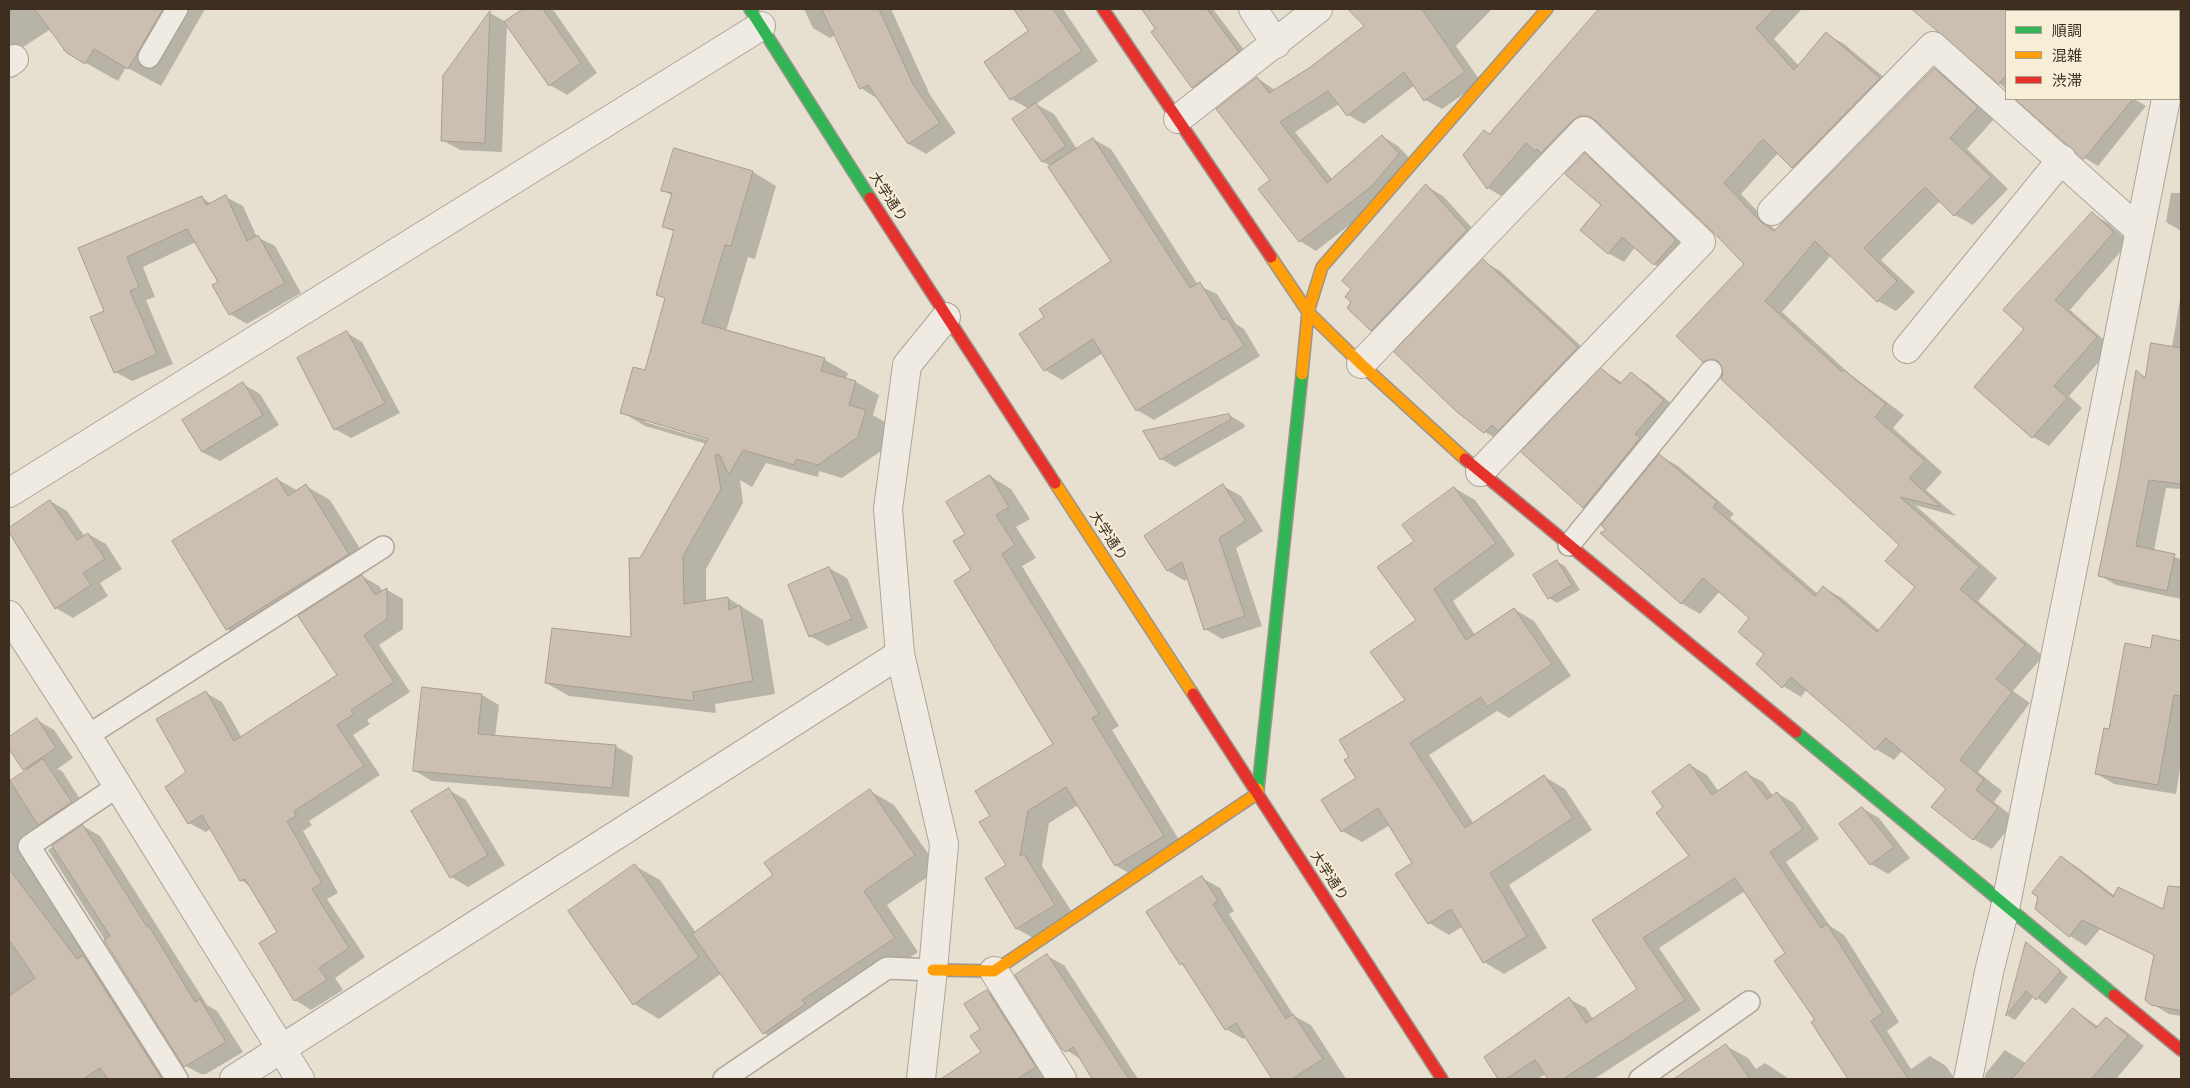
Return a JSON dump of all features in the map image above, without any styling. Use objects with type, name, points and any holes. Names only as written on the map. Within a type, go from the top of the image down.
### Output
[{"type":"street","points":[[1103,9],[1308,312],[1361,364],[1480,472],[2181,1050]]},
{"type":"street","points":[[1253,9],[1276,44]]},
{"type":"street","points":[[1178,119],[1276,44],[1318,9]]},
{"type":"street","points":[[934,970],[994,970],[1258,793],[1308,312],[1322,267],[1547,9]]},
{"type":"street","points":[[9,494],[756,18]]},
{"type":"street","name":"大学通り","points":[[756,18],[946,317],[1258,793],[1442,1079]]},
{"type":"street","points":[[1772,211],[1933,46],[2062,159],[2140,231]]},
{"type":"street","points":[[1968,1079],[1989,972],[2006,904],[2166,100]]},
{"type":"street","points":[[1361,364],[1584,131],[1701,242],[1480,472]]},
{"type":"street","points":[[1907,349],[2062,159]]},
{"type":"street","points":[[921,1079],[934,970],[944,844],[900,654],[888,508],[907,365],[946,317]]},
{"type":"street","points":[[9,615],[87,736],[300,1079]]},
{"type":"street","points":[[234,1079],[900,654]]},
{"type":"street","points":[[994,970],[1062,1079]]},
{"type":"lane","points":[[150,57],[177,9]]},
{"type":"lane","points":[[1569,545],[1711,372]]},
{"type":"lane","points":[[87,736],[383,546]]},
{"type":"lane","points":[[118,786],[29,846],[177,1079]]},
{"type":"lane","points":[[724,1079],[887,968],[934,970]]},
{"type":"lane","points":[[1640,1079],[1749,1002]]},
{"type":"building","points":[[35,9],[163,9],[128,69],[94,49],[85,64],[67,53]]},
{"type":"building","points":[[523,9],[543,9],[581,63],[549,86],[504,22]]},
{"type":"building","points":[[822,9],[879,9],[913,84],[940,123],[908,144],[868,85],[860,89]]},
{"type":"building","points":[[1014,9],[1053,9],[1082,51],[1010,100],[984,62],[1028,31]]},
{"type":"building","points":[[1142,9],[1207,9],[1239,52],[1192,88],[1151,32],[1155,29]]},
{"type":"building","points":[[1348,9],[1422,9],[1465,72],[1424,101],[1404,72],[1347,116],[1328,91],[1280,122],[1327,183],[1382,135],[1399,154],[1372,186],[1299,242],[1258,189],[1270,180],[1216,109],[1257,77],[1269,93],[1309,68],[1364,26]]},
{"type":"building","points":[[1599,9],[1774,9],[1756,28],[1794,70],[1826,32],[1880,78],[1792,168],[1763,139],[1724,183],[1761,222],[1774,231],[1934,68],[1978,107],[1950,138],[1991,177],[1954,216],[1925,187],[1864,248],[1897,281],[1877,302],[1815,241],[1765,301],[1842,372],[1844,370],[1886,404],[1875,417],[1925,461],[1909,478],[1941,507],[1900,497],[1979,567],[1960,589],[2025,645],[1996,679],[2012,692],[1960,760],[1984,779],[1976,790],[1998,808],[1973,840],[1931,807],[1946,789],[1886,738],[1875,750],[1791,677],[1782,688],[1756,664],[1764,654],[1738,632],[1749,618],[1703,578],[1681,604],[1600,533],[1606,530],[1601,525],[1659,454],[1717,502],[1713,507],[1815,596],[1823,586],[1877,632],[1915,587],[1885,561],[1899,545],[1721,379],[1723,373],[1719,362],[1713,359],[1703,362],[1676,336],[1744,264],[1712,231],[1595,120],[1588,116],[1580,116],[1573,120],[1541,153],[1537,149],[1535,151],[1526,143],[1487,189],[1463,155],[1484,130],[1489,134]]},
{"type":"building","points":[[1912,9],[2006,9],[2005,76],[1999,84]]},
{"type":"building","points":[[490,11],[485,143],[441,141],[443,76]]},
{"type":"building","points":[[2016,100],[2132,100],[2084,159]]},
{"type":"building","points":[[1036,103],[1066,146],[1042,162],[1012,119]]},
{"type":"building","points":[[1093,138],[1190,288],[1200,282],[1223,320],[1227,318],[1244,346],[1136,411],[1093,339],[1044,371],[1019,334],[1044,317],[1039,309],[1111,261],[1048,167]]},
{"type":"building","points":[[674,148],[753,171],[731,246],[725,245],[702,323],[825,358],[821,371],[856,381],[849,405],[866,410],[858,437],[818,465],[796,459],[794,465],[743,450],[729,475],[719,454],[715,455],[721,489],[683,556],[684,604],[728,597],[729,610],[740,605],[753,681],[693,692],[694,701],[545,683],[552,628],[631,637],[629,558],[640,558],[708,439],[620,413],[633,367],[645,370],[665,298],[656,295],[674,230],[662,227],[672,193],[661,191]]},
{"type":"building","points":[[1585,153],[1676,240],[1654,265],[1622,237],[1608,254],[1580,230],[1601,205],[1565,174]]},
{"type":"building","points":[[1426,184],[1467,230],[1371,331],[1347,308],[1351,302],[1345,297],[1351,289],[1342,281]]},
{"type":"building","points":[[226,195],[247,241],[258,235],[285,283],[229,315],[212,285],[218,282],[187,229],[127,257],[139,287],[130,291],[157,354],[114,373],[90,317],[104,311],[78,248],[202,196],[206,205]]},
{"type":"building","points":[[2092,212],[2114,232],[2055,300],[2097,337],[2054,386],[2067,398],[2032,438],[1974,387],[2024,329],[2003,310]]},
{"type":"building","points":[[1483,259],[1578,347],[1498,431],[1492,425],[1484,433],[1457,412],[1394,352]]},
{"type":"building","points":[[347,331],[385,403],[334,430],[297,358]]},
{"type":"building","points":[[2151,343],[2181,348],[2181,484],[2149,480],[2136,546],[2175,554],[2167,591],[2098,576],[2119,474],[2136,370],[2145,378]]},
{"type":"building","points":[[1601,368],[1620,384],[1631,372],[1664,400],[1635,434],[1640,438],[1583,508],[1521,452]]},
{"type":"building","points":[[243,382],[263,415],[202,452],[182,420]]},
{"type":"building","points":[[1229,414],[1231,419],[1160,460],[1143,431]]},
{"type":"building","points":[[990,475],[1009,507],[996,515],[1015,545],[1002,554],[1099,714],[1092,718],[1164,836],[1115,866],[1066,787],[1028,811],[1020,856],[1024,854],[1055,905],[1016,929],[985,878],[1006,865],[979,822],[990,816],[975,791],[1053,744],[954,581],[971,570],[953,541],[965,534],[946,502]]},
{"type":"building","points":[[277,478],[288,496],[306,484],[349,554],[226,630],[172,541]]},
{"type":"building","points":[[1223,484],[1246,521],[1219,538],[1245,616],[1204,630],[1182,562],[1167,571],[1144,536]]},
{"type":"building","points":[[1454,487],[1496,543],[1434,589],[1466,640],[1514,608],[1552,664],[1487,707],[1481,697],[1410,743],[1465,828],[1544,775],[1573,818],[1490,873],[1527,936],[1483,963],[1451,909],[1428,924],[1395,874],[1412,863],[1378,808],[1341,832],[1321,800],[1356,778],[1344,760],[1349,757],[1339,740],[1405,700],[1370,652],[1416,620],[1377,567],[1414,541],[1402,525]]},
{"type":"building","points":[[50,500],[77,540],[88,533],[105,559],[83,573],[91,585],[55,609],[9,532],[9,528]]},
{"type":"building","points":[[1557,560],[1572,585],[1548,599],[1533,575]]},
{"type":"building","points":[[829,567],[852,619],[809,637],[788,585]]},
{"type":"building","points":[[362,575],[375,595],[387,588],[387,619],[364,635],[394,682],[351,710],[354,714],[337,725],[364,766],[294,811],[296,816],[287,821],[322,883],[312,889],[349,948],[319,968],[327,980],[294,1001],[259,943],[277,932],[245,879],[240,881],[202,815],[188,824],[165,787],[186,772],[156,719],[206,691],[234,741],[337,675],[298,616]]},
{"type":"building","points":[[2153,635],[2181,641],[2181,696],[2174,695],[2158,785],[2095,774],[2104,728],[2109,729],[2125,643],[2150,648]]},
{"type":"building","points":[[422,687],[482,694],[478,734],[616,745],[612,788],[413,771]]},
{"type":"building","points":[[37,718],[56,748],[23,770],[9,749],[9,737]]},
{"type":"building","points":[[43,759],[72,802],[38,825],[10,781]]},
{"type":"building","points":[[1690,764],[1712,795],[1746,771],[1767,799],[1777,792],[1803,829],[1770,852],[1821,928],[1827,924],[1883,1013],[1871,1021],[1908,1079],[1848,1079],[1811,1022],[1815,1020],[1774,961],[1785,953],[1735,878],[1643,938],[1685,1000],[1563,1079],[1548,1079],[1535,1060],[1506,1079],[1498,1079],[1484,1057],[1569,997],[1586,1023],[1637,989],[1592,920],[1689,856],[1656,813],[1663,807],[1652,792]]},
{"type":"building","points":[[449,788],[488,855],[450,878],[411,811]]},
{"type":"building","points":[[870,789],[915,855],[864,891],[895,938],[802,1000],[805,1004],[763,1034],[692,934],[773,875],[764,863]]},
{"type":"building","points":[[1862,807],[1894,847],[1870,865],[1839,824]]},
{"type":"building","points":[[83,825],[147,927],[149,926],[195,1002],[200,999],[226,1042],[184,1067],[104,940],[110,936],[52,846]]},
{"type":"building","points":[[2061,856],[2113,897],[2118,887],[2163,909],[2168,886],[2181,887],[2181,1011],[2151,1005],[2145,1000],[2154,955],[2082,920],[2069,937],[2035,909],[2038,897],[2032,893]]},
{"type":"building","points":[[635,864],[699,957],[633,1005],[568,911]]},
{"type":"building","points":[[9,869],[77,959],[83,955],[162,1079],[108,1079],[100,1068],[83,1079],[9,1079],[9,996],[35,978],[9,940]]},
{"type":"building","points":[[1202,876],[1218,901],[1213,904],[1286,1019],[1293,1014],[1323,1059],[1292,1079],[1272,1079],[1236,1023],[1225,1030],[1182,963],[1180,965],[1146,912]]},
{"type":"building","points":[[2026,942],[2061,971],[2036,1000],[2026,991],[2006,1016]]},
{"type":"building","points":[[1047,954],[1129,1079],[1092,1079],[1073,1047],[1066,1052],[1062,1049],[1015,975]]},
{"type":"building","points":[[987,990],[1036,1067],[1017,1079],[941,1079],[981,1052],[970,1036],[980,1029],[964,1004]]},
{"type":"building","points":[[2073,1008],[2096,1028],[2106,1017],[2128,1036],[2091,1079],[2012,1079]]},
{"type":"building","points":[[1726,1044],[1750,1079],[1674,1079]]},
{"type":"traffic: fast","points":[[750,9],[870,198]]},
{"type":"traffic: fast","points":[[1258,789],[1302,374]]},
{"type":"traffic: fast","points":[[1796,732],[2114,995]]},
{"type":"traffic: slow","points":[[1302,374],[1308,312],[1322,267],[1547,9]]},
{"type":"traffic: slow","points":[[1271,257],[1308,312],[1361,364],[1465,459]]},
{"type":"traffic: slow","points":[[1055,483],[1193,694]]},
{"type":"traffic: slow","points":[[933,970],[994,971],[1258,793],[1258,789]]},
{"type":"traffic: jam","points":[[1103,9],[1271,257]]},
{"type":"traffic: jam","points":[[870,198],[1055,483]]},
{"type":"traffic: jam","points":[[1465,459],[1796,732]]},
{"type":"traffic: jam","points":[[1193,694],[1442,1079]]},
{"type":"traffic: jam","points":[[2114,995],[2181,1050]]}]
